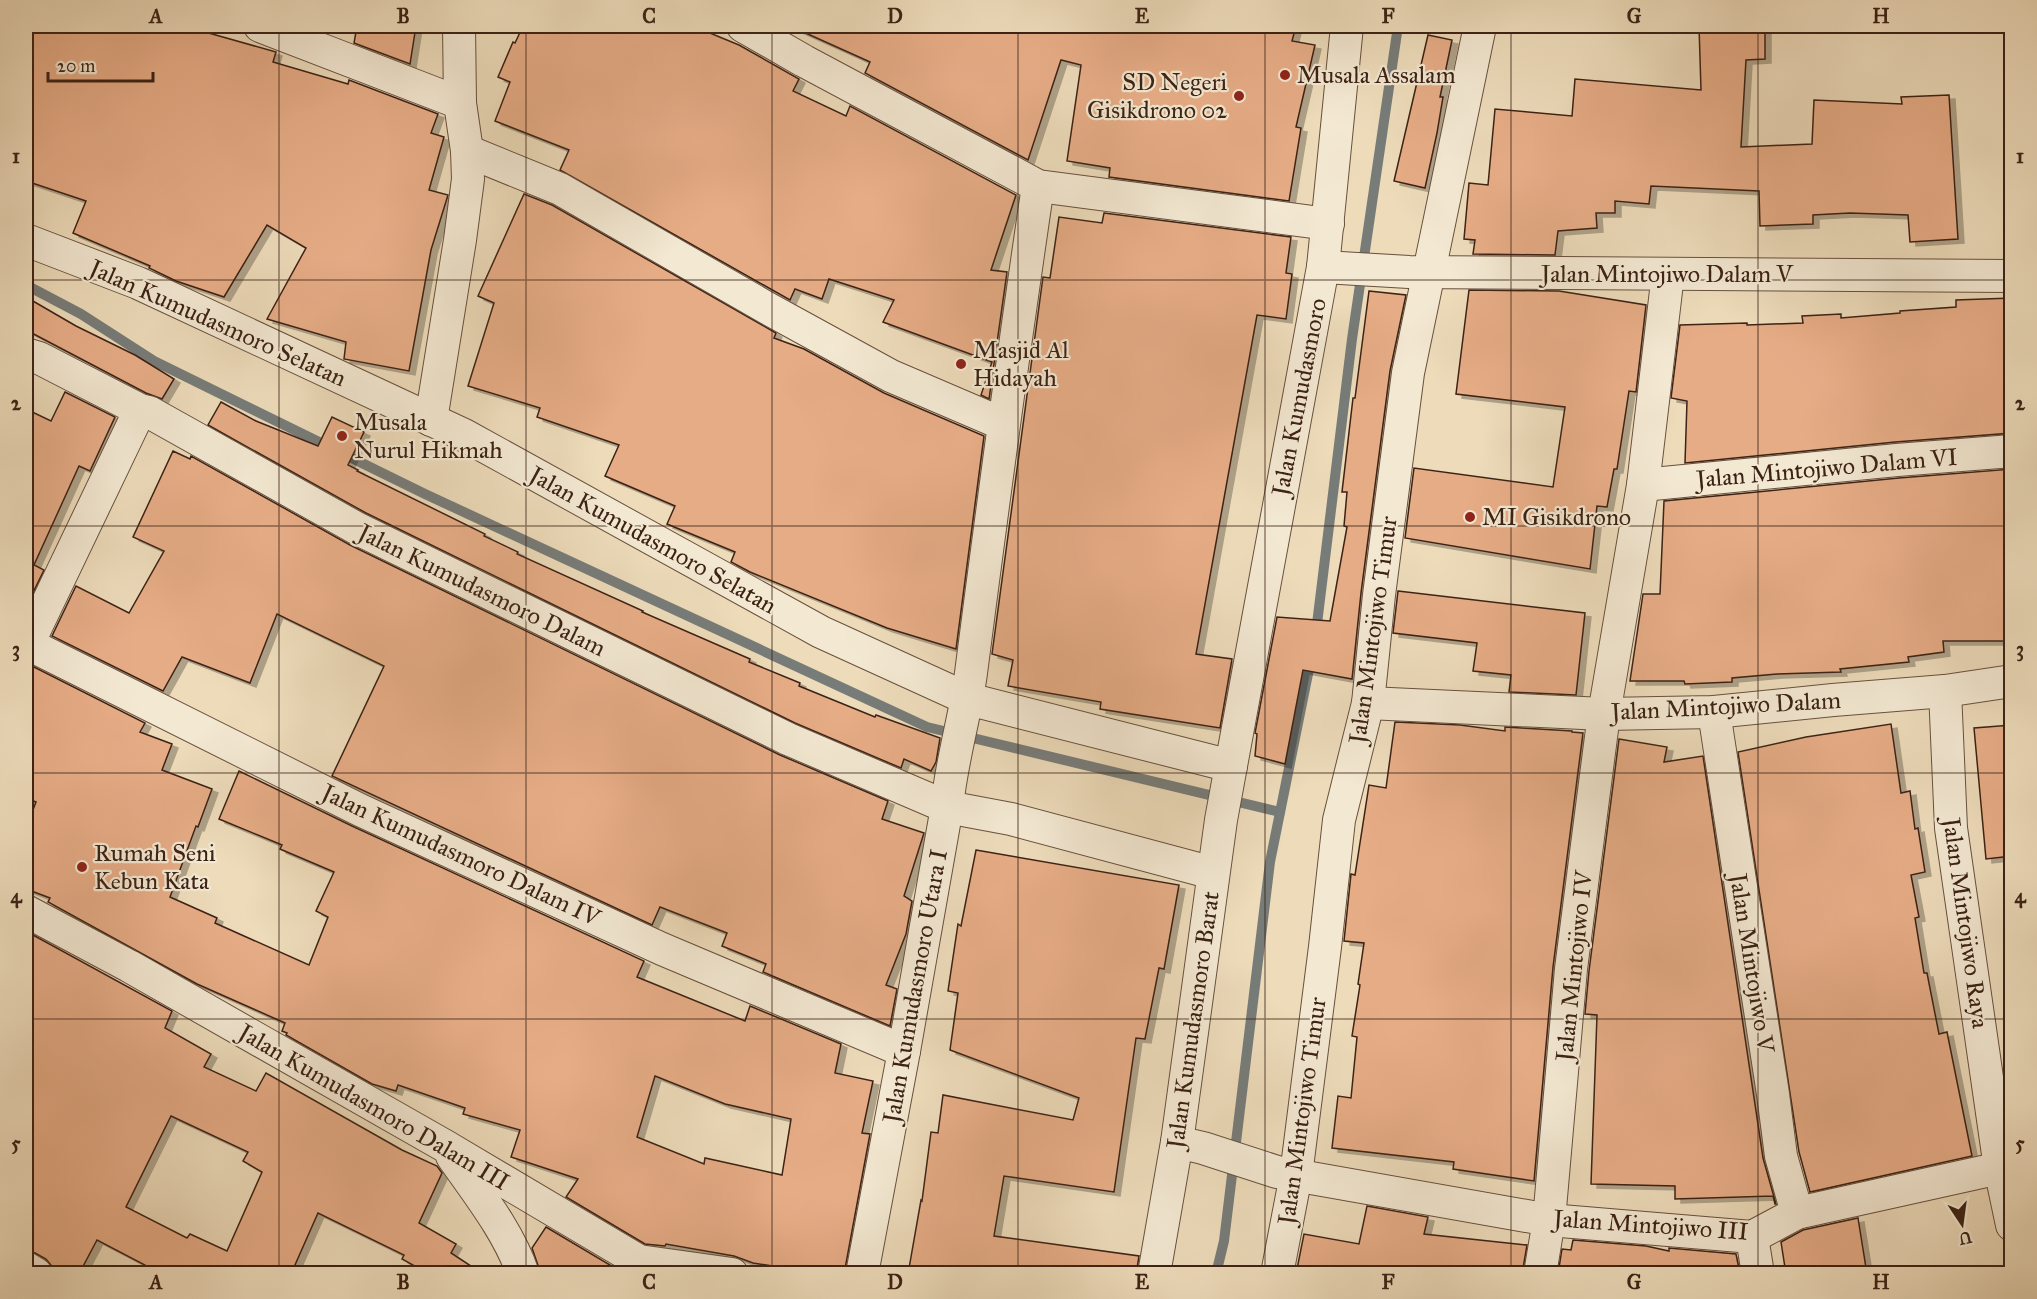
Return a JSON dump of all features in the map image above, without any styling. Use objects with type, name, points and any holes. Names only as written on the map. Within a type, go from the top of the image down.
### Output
[{"type":"street","points":[[260,26],[460,103]]},
{"type":"street","points":[[431,420],[468,179],[467,151],[460,103],[459,26]]},
{"type":"street","points":[[742,26],[1038,186],[1328,224]]},
{"type":"street","name":"Jalan Kumudasmoro","points":[[1230,772],[1337,268],[1328,224],[1347,26]]},
{"type":"street","name":"Jalan Mintojiwo Timur","points":[[1277,1274],[1287,1173],[1324,959],[1339,820],[1368,703],[1380,584],[1408,373],[1480,26]]},
{"type":"street","points":[[467,151],[560,189],[891,376],[1003,424]]},
{"type":"street","name":"Jalan Kumudasmoro Utara I","points":[[862,1274],[904,1051],[948,796],[966,709],[1003,424],[1038,186]]},
{"type":"street","name":"Jalan Kumudasmoro Selatan","points":[[26,240],[138,283],[464,435],[820,632],[966,709],[1230,772]]},
{"type":"street","name":"Jalan Mintojiwo Dalam V","points":[[1337,268],[1430,272],[2012,276]]},
{"type":"street","name":"Jalan Mintojiwo IV","points":[[1540,1274],[1549,1220],[1571,969],[1604,714],[1643,485],[1668,274]]},
{"type":"street","name":"Jalan Kumudasmoro Dalam","points":[[26,354],[39,358],[148,412],[368,535],[788,740],[1011,819],[1213,873]]},
{"type":"street","points":[[26,645],[140,410]]},
{"type":"street","name":"Jalan Mintojiwo Dalam VI","points":[[1643,485],[2012,451]]},
{"type":"street","name":"Jalan Kumudasmoro Dalam IV","points":[[26,645],[393,825],[662,949],[904,1051]]},
{"type":"street","name":"Jalan Mintojiwo Dalam","points":[[1368,703],[1604,714],[1714,711],[1945,692],[2007,682]]},
{"type":"street","name":"Jalan Mintojiwo Raya","points":[[1945,692],[1951,828],[2000,1168],[2012,1225]]},
{"type":"street","name":"Jalan Mintojiwo V","points":[[1714,711],[1773,1094],[1780,1156],[1797,1213]]},
{"type":"street","name":"Jalan Kumudasmoro Barat","points":[[1154,1274],[1190,1145],[1213,873],[1230,772]]},
{"type":"street","name":"Jalan Kumudasmoro Dalam III","points":[[26,911],[139,972],[445,1146],[639,1267],[732,1274]]},
{"type":"street","name":"Jalan Mintojiwo III","points":[[1190,1145],[1287,1173],[1549,1220],[1752,1237],[1797,1213],[2000,1168]]},
{"type":"street","points":[[445,1146],[481,1197],[517,1258],[522,1274]]},
{"type":"street","points":[[1752,1237],[1758,1274]]},
{"type":"street","points":[[26,1268],[36,1274]]},
{"type":"building","points":[[26,26],[184,26],[276,52],[273,62],[348,84],[349,80],[438,114],[431,133],[444,137],[429,190],[448,195],[431,250],[409,371],[344,359],[346,342],[267,319],[306,248],[267,225],[224,297],[176,281],[149,268],[150,266],[73,233],[86,201],[26,181]]},
{"type":"building","points":[[357,26],[416,26],[410,64],[354,43]]},
{"type":"building","points":[[523,26],[693,26],[739,45],[799,79],[793,91],[846,116],[850,106],[1016,195],[991,270],[1007,272],[989,399],[981,395],[992,362],[883,322],[894,300],[829,279],[822,299],[795,289],[790,300],[560,170],[569,150],[495,121],[510,82],[498,77],[513,42],[515,43]]},
{"type":"building","points":[[790,26],[1296,26],[1292,41],[1315,45],[1296,127],[1301,128],[1289,201],[1109,177],[1110,168],[1067,161],[1081,65],[1061,60],[1028,160],[865,73],[870,62]]},
{"type":"building","points":[[1699,26],[1765,26],[1765,59],[1746,60],[1741,147],[1812,144],[1814,100],[1902,104],[1901,97],[1949,95],[1958,239],[1910,242],[1908,215],[1850,213],[1813,215],[1813,224],[1760,226],[1759,191],[1651,186],[1649,204],[1615,201],[1615,213],[1596,213],[1597,228],[1558,231],[1555,255],[1473,254],[1475,240],[1464,239],[1469,183],[1488,185],[1495,109],[1572,116],[1575,79],[1701,90]]},
{"type":"building","points":[[1428,35],[1452,40],[1440,97],[1443,97],[1437,133],[1425,188],[1394,181]]},
{"type":"building","points":[[524,194],[552,205],[776,333],[774,338],[804,349],[884,393],[984,436],[956,649],[887,628],[750,572],[731,562],[735,552],[667,524],[675,506],[605,476],[619,445],[537,417],[540,408],[468,386],[494,303],[478,296]]},
{"type":"building","points":[[1104,213],[1291,237],[1286,273],[1292,274],[1286,319],[1257,315],[1196,654],[1232,659],[1220,728],[1100,709],[1101,702],[1008,686],[1013,660],[992,654],[1043,277],[1050,278],[1059,217],[1102,223]]},
{"type":"building","points":[[1469,290],[1559,291],[1646,305],[1636,392],[1629,391],[1617,469],[1614,469],[1607,507],[1597,506],[1590,569],[1405,538],[1414,468],[1553,487],[1565,407],[1456,394]]},
{"type":"building","points":[[1369,291],[1406,295],[1390,371],[1352,679],[1303,670],[1285,764],[1255,756],[1257,734],[1255,733],[1277,617],[1330,621],[1347,527],[1344,526],[1347,492],[1342,492]]},
{"type":"building","points":[[26,297],[76,326],[135,355],[174,379],[162,399],[146,393],[26,330]]},
{"type":"building","points":[[2012,298],[2012,433],[1685,463],[1687,401],[1671,398],[1680,325],[1803,323],[1802,316],[1841,314],[1841,318],[1900,313],[1900,311],[1956,307],[1956,300]]},
{"type":"building","points":[[65,392],[115,417],[90,471],[79,466],[34,565],[44,570],[26,607],[26,409],[51,421]]},
{"type":"building","points":[[221,402],[256,421],[318,446],[332,417],[364,432],[348,465],[357,471],[485,534],[484,536],[518,552],[517,554],[750,659],[749,662],[800,683],[799,686],[875,717],[876,715],[940,738],[936,762],[931,771],[904,759],[901,768],[795,723],[366,513],[208,425]]},
{"type":"building","points":[[173,451],[190,459],[191,456],[350,545],[780,755],[888,801],[882,819],[924,833],[904,896],[912,901],[906,934],[886,985],[897,989],[890,1026],[763,972],[766,964],[722,946],[727,933],[660,907],[652,925],[332,776],[384,666],[277,614],[250,683],[182,657],[163,691],[52,636],[76,586],[129,613],[164,551],[133,537]]},
{"type":"building","points":[[2012,469],[2012,641],[1943,641],[1944,652],[1908,657],[1909,662],[1840,669],[1841,672],[1732,678],[1732,682],[1685,684],[1684,681],[1630,681],[1643,594],[1660,594],[1664,501]]},
{"type":"building","points":[[1398,591],[1585,613],[1576,695],[1509,692],[1511,675],[1473,671],[1477,643],[1393,633]]},
{"type":"building","points":[[30,665],[145,723],[140,732],[172,744],[162,770],[212,789],[170,897],[217,918],[215,923],[309,965],[328,917],[316,911],[334,872],[280,849],[282,845],[219,819],[239,771],[644,961],[637,977],[745,1021],[750,1006],[841,1044],[835,1073],[873,1081],[862,1133],[870,1134],[844,1274],[825,1274],[753,1263],[734,1256],[666,1244],[665,1246],[645,1244],[566,1197],[578,1179],[511,1157],[520,1130],[463,1114],[465,1108],[398,1085],[396,1091],[372,1084],[286,1035],[287,1033],[282,1031],[285,1023],[197,984],[48,902],[50,898],[26,889],[26,828],[36,802],[26,798],[26,666]],"holes":[[[655,1076],[725,1104],[791,1119],[782,1175],[705,1158],[704,1164],[637,1137]]]},
{"type":"building","points":[[1395,722],[1460,725],[1505,731],[1505,727],[1583,733],[1553,967],[1534,1181],[1453,1169],[1454,1162],[1332,1148],[1338,1096],[1351,1098],[1357,1037],[1352,1036],[1364,943],[1344,941],[1351,874],[1355,875],[1369,785],[1386,788]]},
{"type":"building","points":[[1891,724],[1901,793],[1910,791],[1915,829],[1918,828],[1925,872],[1911,875],[1919,917],[1915,918],[1924,973],[1927,973],[1939,1034],[1947,1032],[1972,1156],[1810,1192],[1799,1152],[1738,752],[1806,737]]},
{"type":"building","points":[[2012,725],[2012,856],[1986,859],[1974,728]]},
{"type":"building","points":[[1619,739],[1667,747],[1664,762],[1703,756],[1763,1158],[1776,1204],[1773,1196],[1675,1199],[1675,1186],[1591,1184],[1597,1015],[1585,1014]]},
{"type":"building","points":[[976,850],[1179,885],[1164,969],[1159,968],[1145,1039],[1136,1038],[1114,1192],[1004,1176],[994,1236],[1139,1256],[1136,1274],[908,1274],[922,1201],[931,1132],[938,1133],[943,1095],[1073,1120],[1079,1098],[950,1050],[958,993],[948,991],[958,924],[961,926]]},
{"type":"building","points":[[33,935],[172,1011],[165,1028],[211,1054],[204,1067],[256,1091],[266,1073],[402,1150],[437,1166],[442,1173],[419,1223],[456,1244],[451,1253],[483,1274],[429,1274],[402,1259],[404,1255],[318,1213],[291,1274],[162,1274],[97,1240],[79,1274],[54,1274],[46,1259],[26,1250],[26,953]],"holes":[[[171,1116],[248,1152],[243,1161],[262,1172],[227,1251],[190,1234],[187,1238],[126,1207]]]},
{"type":"building","points":[[1367,1206],[1428,1217],[1424,1234],[1527,1245],[1522,1274],[1296,1274],[1304,1234],[1359,1244]]},
{"type":"building","points":[[1858,1218],[1867,1274],[1786,1274],[1781,1242],[1803,1230]]},
{"type":"building","points":[[546,1227],[625,1274],[541,1274],[532,1248]]},
{"type":"building","points":[[1573,1240],[1646,1246],[1669,1251],[1669,1248],[1736,1254],[1740,1274],[1558,1274],[1562,1249],[1571,1250]]},
{"type":"waterway","points":[[1316,632],[1352,339],[1398,26]]},
{"type":"waterway","points":[[26,285],[81,314],[154,361],[425,494],[927,727],[1280,812]]},
{"type":"waterway","points":[[1216,1274],[1224,1241],[1270,862],[1311,659]]},
{"type":"place","name":"Musala Assalam","points":[[1285,75]]},
{"type":"place","name":"SD Negeri Gisikdrono 02","points":[[1239,96]]},
{"type":"place","name":"Masjid Al Hidayah","points":[[961,364]]},
{"type":"place","name":"Musala Nurul Hikmah","points":[[342,436]]},
{"type":"place","name":"MI Gisikdrono","points":[[1470,517]]},
{"type":"place","name":"Rumah Seni Kebun Kata","points":[[82,867]]}]
